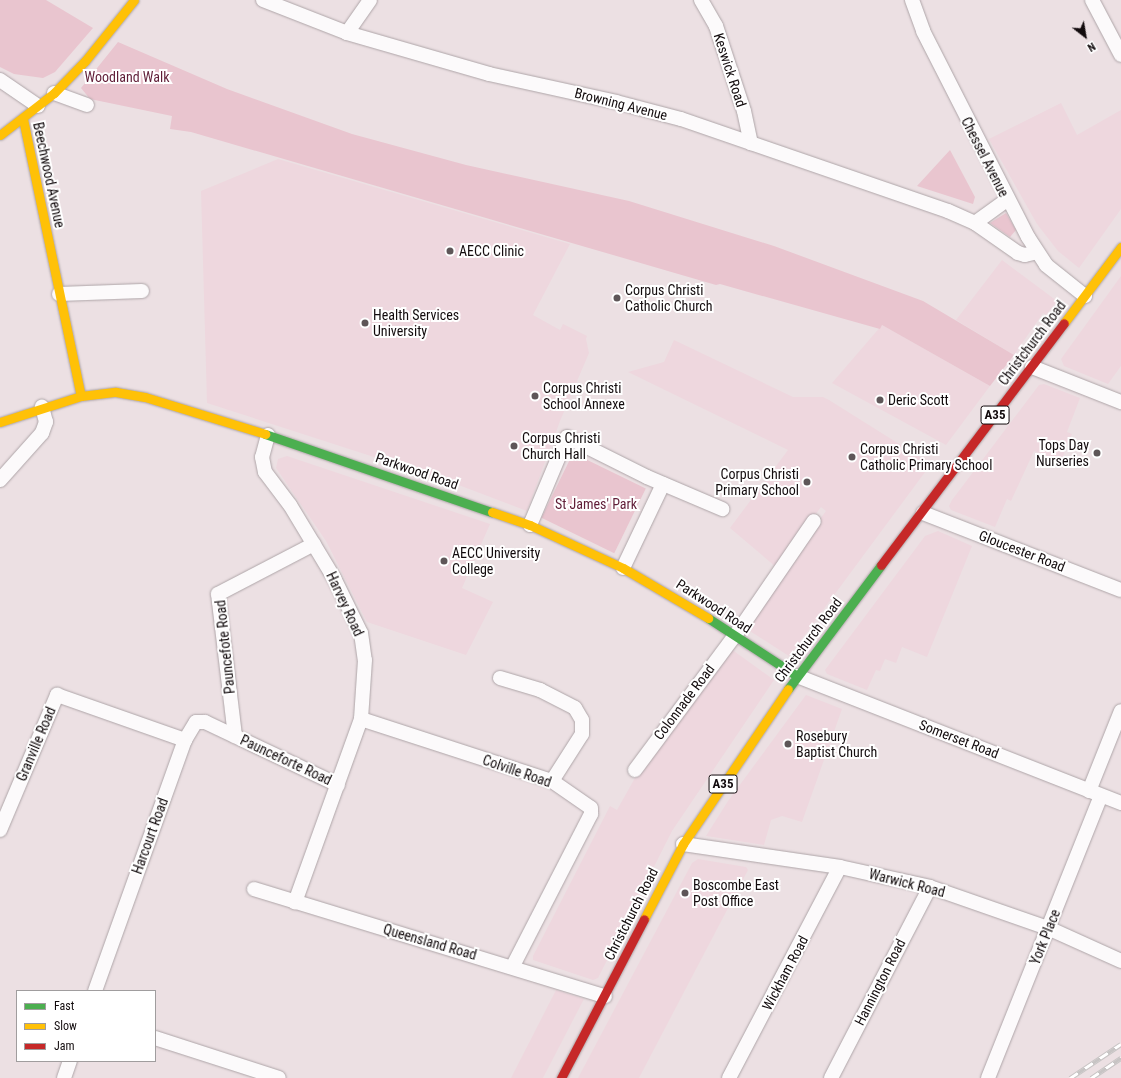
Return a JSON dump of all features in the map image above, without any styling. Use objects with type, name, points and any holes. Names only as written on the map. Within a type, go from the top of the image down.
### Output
[{"type":"main road","name":"Beechwood Avenue","points":[[81,396],[23,119],[54,92],[85,61],[134,0]]},
{"type":"main road","points":[[0,135],[23,119]]},
{"type":"main road","name":"Christchurch Road","points":[[561,1078],[683,844],[797,676],[923,513],[1121,247]]},
{"type":"main road","name":"Parkwood Road","points":[[0,422],[42,406],[81,396],[116,392],[144,397],[268,435],[530,525],[623,568],[680,600],[797,676]]},
{"type":"street","name":"Browning Avenue","points":[[263,0],[347,33],[489,74],[616,102],[681,119],[975,223],[1018,254],[1025,255],[1037,252]]},
{"type":"street","points":[[347,33],[370,0]]},
{"type":"street","name":"Keswick Road","points":[[701,0],[716,26],[744,111],[751,143]]},
{"type":"street","name":"Chessel Avenue","points":[[912,0],[923,31],[1007,200],[1037,252],[1046,265],[1085,296]]},
{"type":"street","points":[[1092,0],[1121,55]]},
{"type":"street","points":[[0,80],[38,106]]},
{"type":"street","points":[[54,92],[87,106]]},
{"type":"street","points":[[975,223],[1007,200]]},
{"type":"street","points":[[59,294],[142,291]]},
{"type":"street","points":[[1032,367],[1121,402]]},
{"type":"street","points":[[0,480],[42,433],[46,422],[42,406]]},
{"type":"street","name":"Harvey Road","points":[[268,435],[262,457],[264,472],[290,505],[314,544],[361,633],[365,674],[361,719],[295,902]]},
{"type":"street","points":[[530,525],[567,438],[663,484],[722,509]]},
{"type":"street","points":[[623,568],[663,484]]},
{"type":"street","name":"Gloucester Road","points":[[923,513],[1121,590]]},
{"type":"street","name":"Colonnade Road","points":[[635,770],[734,635],[814,521]]},
{"type":"street","name":"Pauncefote Road","points":[[235,736],[218,594],[314,544]]},
{"type":"street","name":"Somerset Road","points":[[797,676],[1121,803]]},
{"type":"street","points":[[500,678],[540,690],[574,708],[582,720],[582,734],[552,781]]},
{"type":"street","name":"Granville Road","points":[[1,827],[57,695],[185,740]]},
{"type":"street","name":"York Place","points":[[988,1078],[1048,928],[1095,793],[1121,711]]},
{"type":"street","name":"Colville Road","points":[[361,719],[552,781],[587,804],[592,814],[513,966]]},
{"type":"street","name":"Harcourt Road","points":[[95,990],[185,740],[196,722],[200,722],[235,736]]},
{"type":"street","name":"Paunceforte Road","points":[[235,736],[338,785]]},
{"type":"street","name":"Warwick Road","points":[[683,844],[840,867],[930,886],[1048,928],[1121,961]]},
{"type":"street","name":"Wickham Road","points":[[729,1078],[840,867]]},
{"type":"street","name":"Hannington Road","points":[[830,1078],[930,886]]},
{"type":"street","name":"Queensland Road","points":[[254,889],[513,966],[605,996]]},
{"type":"street","points":[[156,1038],[279,1078]]},
{"type":"street","points":[[64,1078],[70,1062]]},
{"type":"shaded area","points":[[1061,103],[1077,135],[1121,110],[1121,209],[1079,268],[1058,251],[1037,224],[989,139]]},
{"type":"shaded area","name":"Health Services University","points":[[278,159],[570,244],[533,315],[560,330],[563,324],[587,336],[586,339],[589,353],[560,421],[527,511],[448,481],[207,403],[201,191]]},
{"type":"shaded area","points":[[1002,260],[1057,301],[1046,315],[1043,313],[1014,355],[956,320]]},
{"type":"shaded area","points":[[1121,276],[1121,366],[1108,384],[1064,366],[1061,359]]},
{"type":"shaded area","points":[[882,325],[990,386],[946,445],[832,383]]},
{"type":"shaded area","name":"Corpus Christi Catholic Primary School","points":[[674,340],[793,397],[823,397],[931,464],[789,656],[745,628],[785,566],[826,511],[821,507],[776,567],[730,528],[788,450],[628,372],[664,362]]},
{"type":"shaded area","points":[[1044,384],[1080,398],[1067,432],[1072,434],[1061,461],[1034,451],[1011,501],[1007,499],[995,527],[951,510],[949,506],[952,500],[1039,385]]},
{"type":"shaded area","points":[[287,456],[490,524],[462,588],[493,602],[466,655],[367,622],[326,541],[276,468],[278,459]]},
{"type":"shaded area","points":[[938,531],[972,546],[927,657],[902,647],[896,663],[885,659],[880,671],[876,670],[867,690],[827,674],[825,670],[925,536]]},
{"type":"shaded area","points":[[731,649],[774,680],[672,831],[598,978],[593,980],[533,960],[533,956],[610,806],[617,810],[635,778]]},
{"type":"shaded area","points":[[806,695],[842,709],[802,822],[782,816],[771,820],[764,845],[706,836],[728,801]]},
{"type":"shaded area","points":[[698,859],[746,867],[748,870],[639,1078],[578,1078],[692,863]]},
{"type":"shaded area","points":[[556,990],[584,999],[543,1078],[511,1078]]},
{"type":"green space","name":"Woodland Walk","points":[[0,0],[46,0],[93,28],[55,72],[43,78],[14,74],[0,67]]},
{"type":"green space","name":"Woodland Walk","points":[[118,42],[227,89],[352,134],[466,165],[629,201],[774,246],[923,301],[1014,355],[990,386],[882,325],[880,329],[720,284],[716,285],[191,132],[170,129],[172,116],[90,99],[81,88]]},
{"type":"green space","points":[[950,150],[975,197],[973,204],[917,186]]},
{"type":"green space","points":[[1006,213],[1016,230],[1010,237],[990,223]]},
{"type":"green space","name":"St James' Park","points":[[573,453],[646,489],[614,553],[541,518]]},
{"type":"railway","points":[[1070,1078],[1121,1044]]},
{"type":"railway","points":[[1091,1078],[1121,1058]]},
{"type":"traffic: fast","points":[[265,434],[492,512]]},
{"type":"traffic: fast","points":[[788,689],[881,565]]},
{"type":"traffic: fast","points":[[708,618],[797,676]]},
{"type":"traffic: slow","points":[[0,135],[54,93],[85,61],[134,0]]},
{"type":"traffic: slow","points":[[23,119],[81,396]]},
{"type":"traffic: slow","points":[[1064,323],[1121,247]]},
{"type":"traffic: slow","points":[[0,422],[81,396],[116,392],[145,397],[265,434]]},
{"type":"traffic: slow","points":[[492,512],[530,525],[623,568],[708,618]]},
{"type":"traffic: slow","points":[[644,919],[683,844],[788,689]]},
{"type":"traffic: jam","points":[[881,565],[1064,323]]},
{"type":"traffic: jam","points":[[561,1078],[644,919]]},
{"type":"place","name":"AECC Clinic","points":[[450,251]]},
{"type":"place","name":"Corpus Christi Catholic Church","points":[[617,298]]},
{"type":"place","name":"Health Services University","points":[[365,323]]},
{"type":"place","name":"Corpus Christi School Annexe","points":[[535,396]]},
{"type":"place","name":"Deric Scott","points":[[880,400]]},
{"type":"place","name":"Corpus Christi Church Hall","points":[[514,446]]},
{"type":"place","name":"Tops Day Nurseries","points":[[1097,453]]},
{"type":"place","name":"Corpus Christi Catholic Primary School","points":[[852,457]]},
{"type":"place","name":"Corpus Christi Primary School","points":[[807,482]]},
{"type":"place","name":"AECC University College","points":[[444,561]]},
{"type":"place","name":"Rosebury Baptist Church","points":[[788,744]]},
{"type":"place","name":"Boscombe East Post Office","points":[[685,893]]}]
